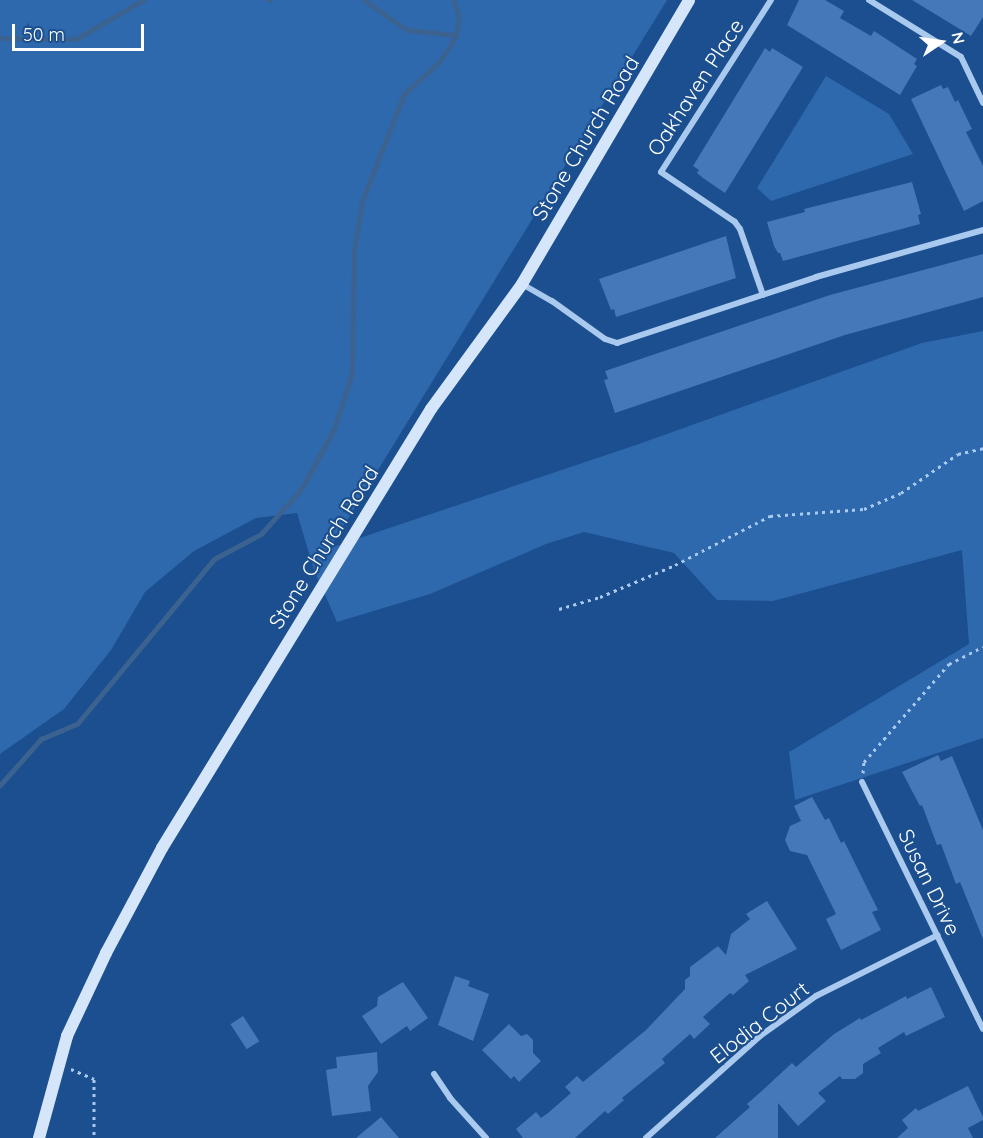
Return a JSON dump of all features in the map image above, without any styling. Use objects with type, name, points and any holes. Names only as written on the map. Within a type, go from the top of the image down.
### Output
[{"type":"main road","name":"Stone Church Road","points":[[39,1138],[67,1036],[106,953],[162,848],[431,409],[522,284],[689,0]]},
{"type":"street","name":"Oakhaven Place","points":[[763,295],[740,229],[735,222],[661,172],[771,0]]},
{"type":"street","points":[[869,0],[961,57],[983,104]]},
{"type":"street","points":[[522,284],[549,299],[605,339],[617,343],[816,277],[983,230]]},
{"type":"street","name":"Susan Drive","points":[[861,782],[983,1029]]},
{"type":"street","name":"Elodia Court","points":[[646,1138],[760,1036],[816,996],[938,935]]},
{"type":"street","points":[[434,1074],[450,1098],[486,1138]]},
{"type":"path","points":[[560,609],[600,597],[675,565],[770,516],[864,509],[901,493],[958,454],[983,448]]},
{"type":"path","points":[[861,782],[864,762],[949,664],[983,647]]},
{"type":"path","points":[[59,1063],[94,1078],[94,1138]]},
{"type":"shaded area","points":[[0,0],[667,0],[330,548],[636,445],[922,343],[983,331],[983,738],[795,800],[789,752],[969,644],[962,550],[773,601],[717,600],[674,553],[584,532],[546,544],[430,594],[337,622],[314,570],[297,513],[256,518],[194,551],[145,592],[111,650],[64,709],[0,754]]},
{"type":"shaded area","points":[[826,76],[889,114],[913,154],[771,201],[757,188]]},
{"type":"building","points":[[799,0],[825,0],[844,11],[840,18],[871,36],[874,31],[917,59],[914,64],[917,66],[900,95],[787,25]]},
{"type":"building","points":[[912,0],[983,0],[983,17],[971,36]]},
{"type":"building","points":[[765,48],[770,52],[772,48],[803,67],[725,193],[697,173],[699,170],[693,166]]},
{"type":"building","points":[[941,85],[943,89],[948,87],[955,102],[958,100],[972,129],[966,132],[983,166],[983,201],[964,211],[911,99]]},
{"type":"building","points":[[912,182],[921,214],[918,215],[920,224],[783,261],[774,246],[767,222],[805,212],[804,209]]},
{"type":"building","points":[[726,236],[736,278],[616,317],[614,309],[611,310],[599,279]]},
{"type":"building","points":[[983,254],[983,297],[845,335],[615,413],[604,380],[608,379],[605,371],[830,295]]},
{"type":"building","points":[[938,755],[941,761],[952,756],[983,830],[983,939],[960,882],[956,884],[941,844],[937,845],[922,805],[920,806],[902,772]]},
{"type":"building","points":[[812,797],[825,820],[829,818],[841,843],[844,841],[878,910],[872,912],[881,930],[841,950],[826,919],[836,914],[807,855],[790,851],[785,840],[790,826],[801,821],[794,806]]},
{"type":"building","points":[[767,901],[797,949],[745,975],[749,981],[733,995],[730,993],[703,1017],[710,1024],[694,1039],[690,1034],[662,1059],[665,1063],[622,1098],[624,1100],[608,1114],[605,1111],[575,1138],[523,1138],[516,1129],[536,1112],[541,1118],[548,1113],[571,1093],[565,1087],[577,1076],[583,1082],[646,1030],[685,989],[685,980],[690,976],[690,967],[718,946],[726,955],[731,934],[750,919],[746,914]]},
{"type":"building","points":[[455,976],[470,981],[468,986],[489,994],[473,1041],[438,1025]]},
{"type":"building","points":[[403,982],[428,1018],[410,1031],[407,1026],[381,1044],[362,1016],[377,1006],[378,997]]},
{"type":"building","points":[[931,987],[945,1017],[906,1036],[904,1032],[878,1048],[881,1053],[863,1064],[863,1073],[855,1079],[842,1079],[840,1076],[818,1093],[826,1101],[798,1126],[778,1103],[778,1138],[715,1138],[750,1107],[747,1104],[792,1063],[796,1067],[834,1034],[860,1018],[861,1020],[906,996],[907,999]]},
{"type":"building","points":[[243,1016],[259,1041],[247,1049],[230,1024]]},
{"type":"building","points":[[509,1024],[521,1036],[527,1034],[533,1040],[533,1053],[541,1061],[519,1082],[514,1076],[511,1079],[482,1050]]},
{"type":"building","points":[[377,1052],[378,1072],[368,1086],[371,1111],[332,1116],[326,1070],[337,1068],[336,1057]]},
{"type":"building","points":[[968,1086],[983,1117],[983,1120],[968,1128],[973,1138],[897,1138],[908,1128],[902,1120],[916,1108],[918,1111]]},
{"type":"building","points":[[381,1117],[399,1138],[356,1138]]},
{"type":"waterway","points":[[0,38],[76,39],[143,0]]},
{"type":"waterway","points":[[364,0],[407,30],[456,35]]},
{"type":"waterway","points":[[0,785],[41,739],[77,724],[214,559],[261,534],[302,488],[334,429],[352,373],[354,250],[362,201],[404,94],[440,61],[456,35],[459,17],[453,0]]}]
